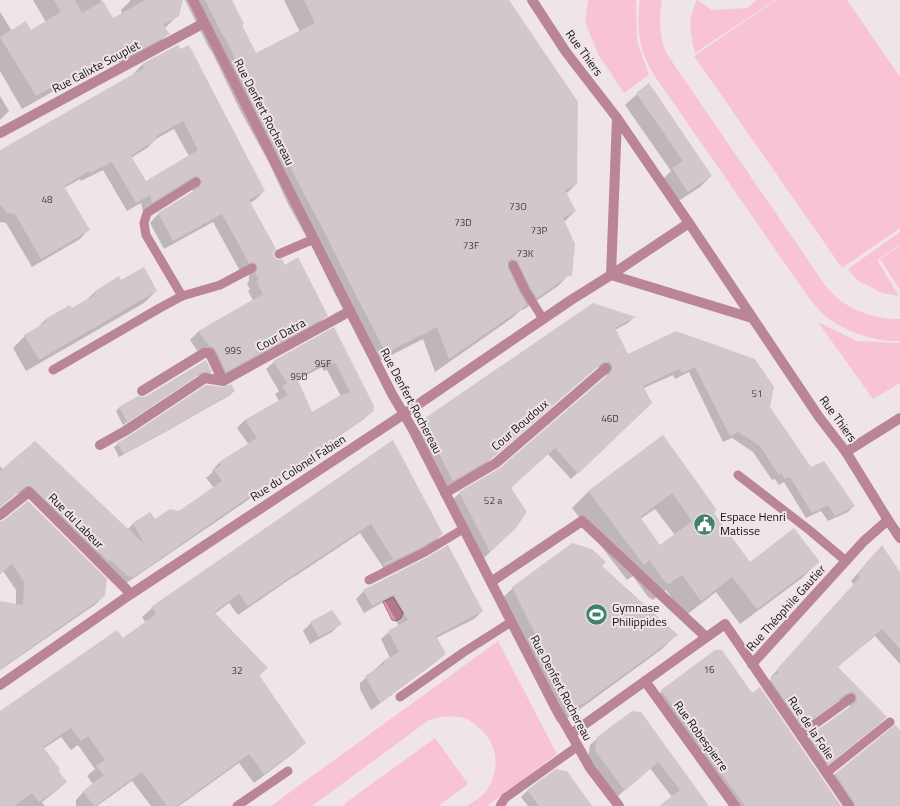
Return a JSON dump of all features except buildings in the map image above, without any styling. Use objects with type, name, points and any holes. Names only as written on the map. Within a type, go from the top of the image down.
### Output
[{"type":"street","name":"Rue Denfert Rochereau","points":[[192,0],[392,394],[412,428],[555,707],[590,768],[619,806]]},
{"type":"street","name":"Rue Thiers","points":[[532,0],[566,52],[617,118],[819,417],[846,452],[900,538]]},
{"type":"street","name":"Rue Calixte Souplet","points":[[0,133],[204,23]]},
{"type":"street","points":[[617,118],[611,275],[752,318]]},
{"type":"street","name":"Rue du Colonel Fabien","points":[[0,685],[131,594],[404,414],[571,300],[689,223]]},
{"type":"street","name":"Cour Datra","points":[[223,381],[350,311]]},
{"type":"street","points":[[142,391],[204,353],[210,353],[223,381]]},
{"type":"street","name":"Cour Boudoux","points":[[444,493],[496,463],[606,368]]},
{"type":"street","points":[[100,445],[125,431],[205,378],[223,381]]},
{"type":"street","points":[[846,452],[900,418]]},
{"type":"street","name":"Rue du Labeur","points":[[0,515],[29,492],[131,594]]},
{"type":"street","name":"Rue Théophile Gautier","points":[[571,734],[725,624],[752,664],[864,541],[888,520]]},
{"type":"street","points":[[491,582],[582,521],[706,637]]},
{"type":"street","name":"Rue de la Folie","points":[[752,664],[849,806]]},
{"type":"street","name":"Rue Robespierre","points":[[645,681],[735,806]]},
{"type":"lane","points":[[182,296],[146,235],[144,223],[147,213],[196,182]]},
{"type":"lane","points":[[279,254],[314,239]]},
{"type":"lane","points":[[512,265],[543,319]]},
{"type":"lane","points":[[53,370],[182,296],[220,285],[252,268]]},
{"type":"lane","points":[[738,475],[846,561]]},
{"type":"lane","points":[[368,580],[425,552],[463,529]]},
{"type":"lane","points":[[400,697],[464,652],[511,622]]},
{"type":"lane","points":[[800,735],[851,698]]},
{"type":"lane","points":[[826,773],[890,722]]},
{"type":"lane","points":[[500,806],[504,798],[578,746]]},
{"type":"lane","points":[[237,806],[288,771]]},
{"type":"shaded area","points":[[588,0],[636,0],[637,41],[649,75],[624,93],[598,54],[585,22]]},
{"type":"shaded area","points":[[640,0],[662,0],[660,19],[665,50],[825,285],[839,299],[855,309],[877,317],[900,319],[900,341],[881,340],[863,336],[845,328],[826,317],[809,298],[654,75],[641,44],[638,22]]},
{"type":"shaded area","points":[[697,0],[712,10],[747,8],[757,0],[775,0],[695,53],[690,26]]},
{"type":"shaded area","points":[[776,0],[847,0],[900,77],[900,228],[842,268],[694,56]]},
{"type":"shaded area","points":[[900,232],[900,245],[877,260],[899,296],[882,293],[857,280],[848,269]]},
{"type":"shaded area","points":[[900,246],[900,290],[880,259]]},
{"type":"shaded area","points":[[818,322],[857,341],[900,343],[900,383],[873,399]]},
{"type":"shaded area","points":[[393,597],[403,613],[401,618],[396,621],[392,620],[383,602]]},
{"type":"shaded area","points":[[498,641],[557,754],[487,806],[467,806],[484,793],[492,780],[496,764],[493,748],[484,733],[474,723],[465,718],[452,716],[429,720],[312,806],[271,806]]},
{"type":"shaded area","points":[[435,738],[468,784],[438,806],[345,806],[344,804]]},
{"type":"place","name":"Espace Henri Matisse","points":[[705,524]]},
{"type":"place","name":"Gymnase Philippides","points":[[597,615]]}]
